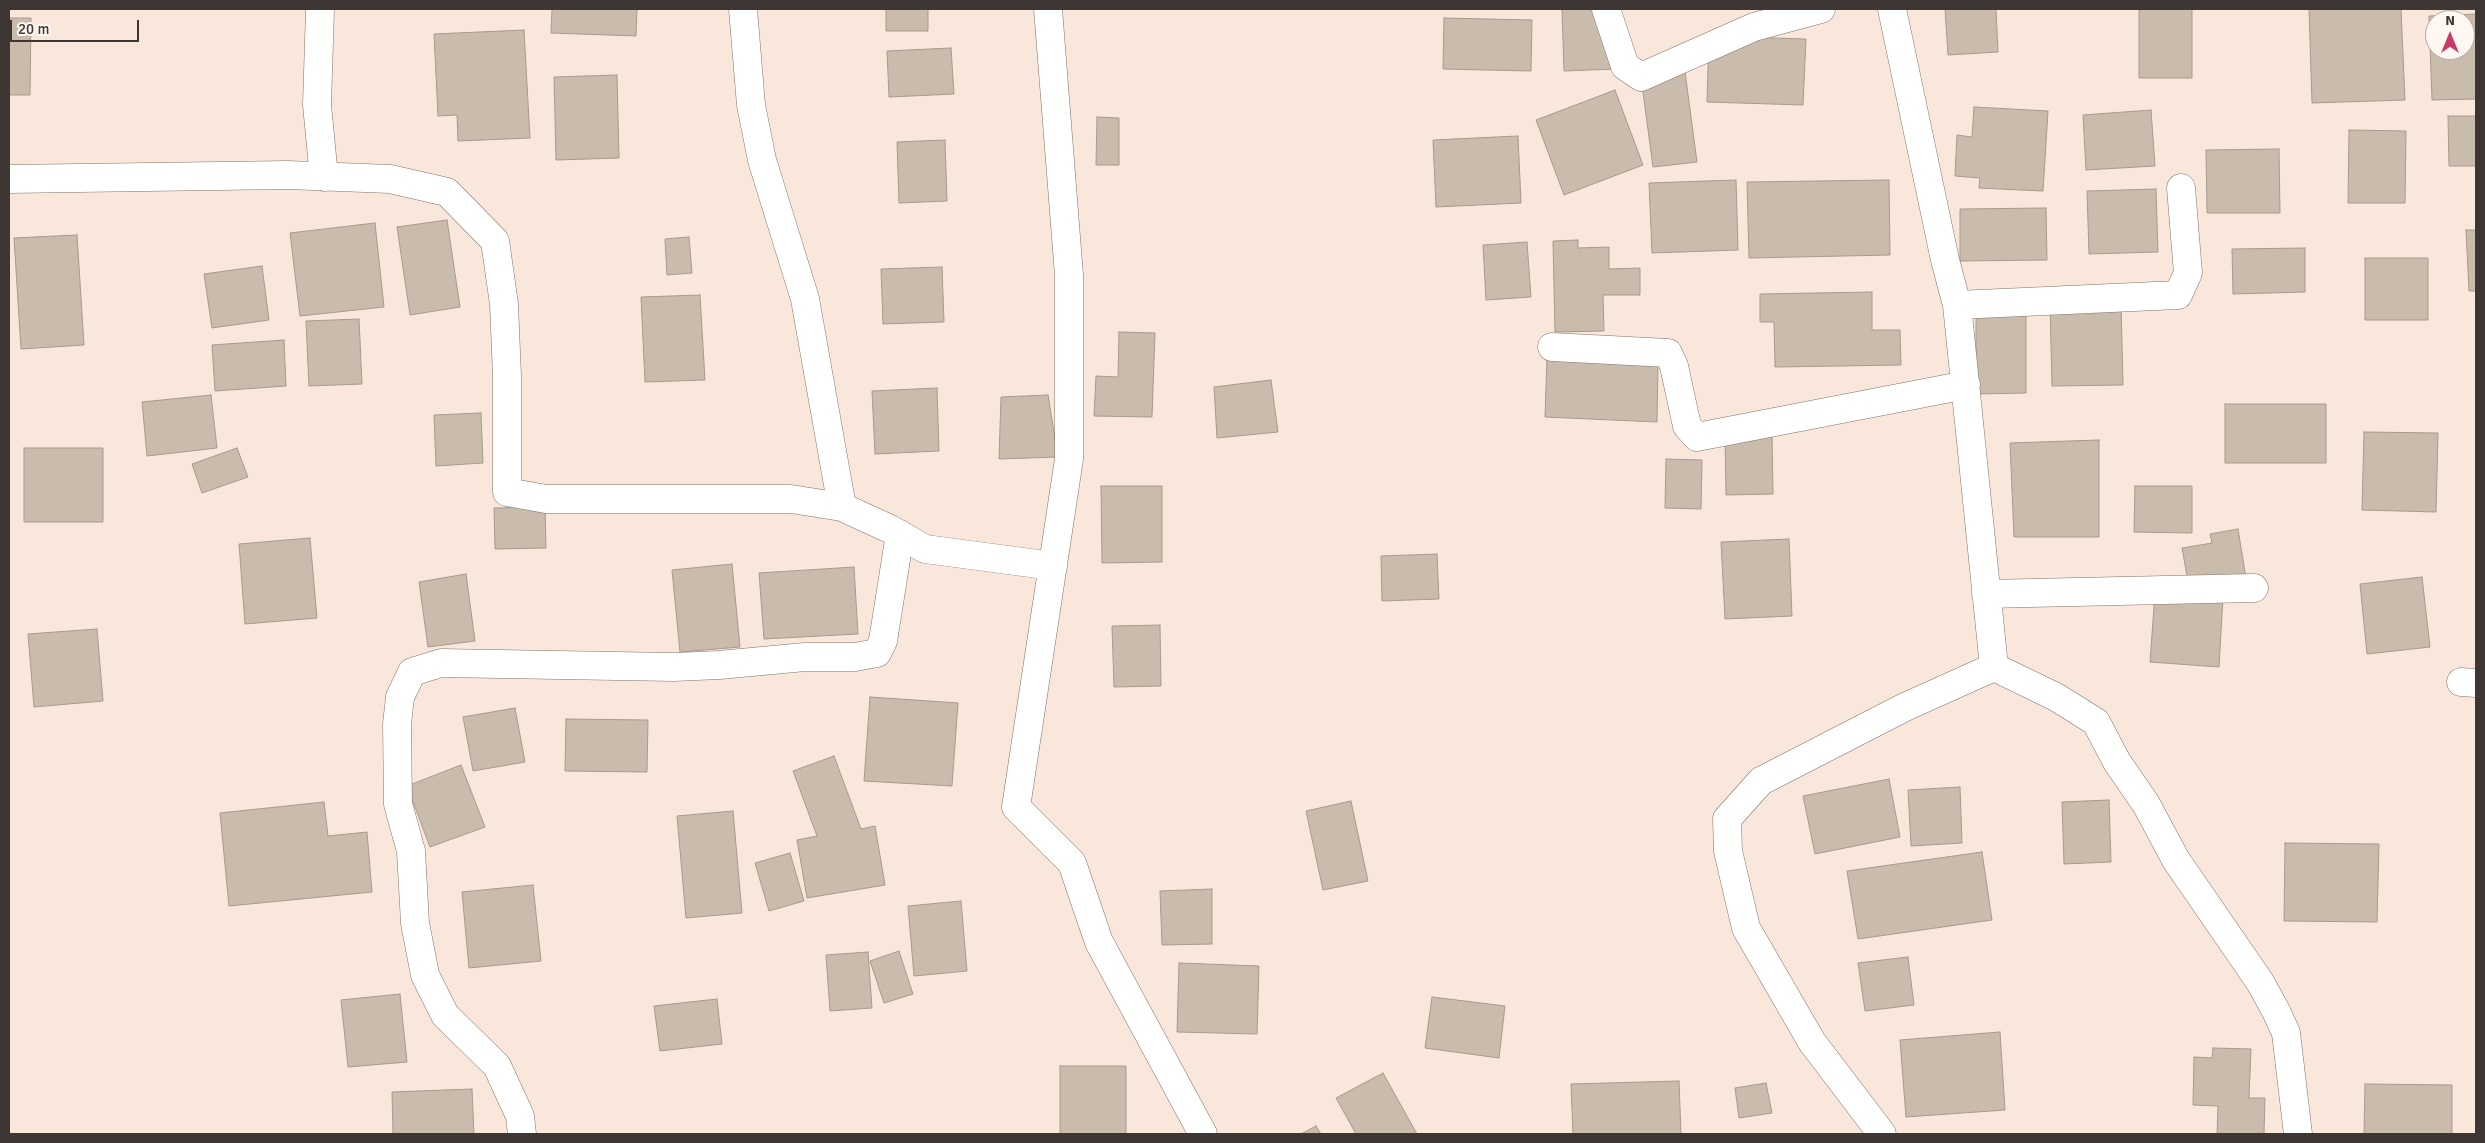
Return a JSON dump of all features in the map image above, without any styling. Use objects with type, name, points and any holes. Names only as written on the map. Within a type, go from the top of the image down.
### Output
[{"type":"street","points":[[320,9],[317,105],[324,177]]},
{"type":"street","points":[[743,9],[751,106],[762,160],[805,299],[842,507]]},
{"type":"street","points":[[1048,9],[1069,275],[1069,459],[1016,807],[1072,863],[1099,942],[1203,1134]]},
{"type":"street","points":[[1606,9],[1625,66],[1641,77],[1754,27],[1821,9]]},
{"type":"street","points":[[1892,9],[1957,305],[1994,667]]},
{"type":"street","points":[[9,179],[324,177],[390,179],[447,192],[495,241],[504,304],[507,376],[507,492],[546,500],[791,500],[842,507],[900,534],[925,550],[1053,566]]},
{"type":"street","points":[[1957,305],[2178,295],[2188,272],[2181,188]]},
{"type":"street","points":[[1552,347],[1668,353],[1674,366],[1687,426],[1697,437],[1966,385]]},
{"type":"street","points":[[522,1134],[520,1116],[497,1066],[445,1015],[425,975],[415,923],[412,851],[398,804],[400,697],[412,672],[441,663],[719,665],[805,657],[855,657],[877,653],[883,641],[900,534]]},
{"type":"street","points":[[1986,594],[2254,588]]},
{"type":"street","points":[[1882,1134],[1812,1042],[1746,928],[1728,851],[1727,819],[1761,781],[1905,707],[1994,667]]},
{"type":"street","points":[[1994,667],[2056,697],[2096,722],[2117,762],[2146,804],[2176,860],[2260,982],[2276,1011],[2286,1033],[2298,1134]]},
{"type":"building","points":[[552,9],[637,9],[636,36],[551,33]]},
{"type":"building","points":[[886,9],[928,9],[928,31],[886,31]]},
{"type":"building","points":[[1562,9],[1614,9],[1616,69],[1564,71]]},
{"type":"building","points":[[1945,9],[1996,9],[1998,52],[1948,55]]},
{"type":"building","points":[[2139,9],[2192,9],[2192,78],[2139,78]]},
{"type":"building","points":[[2309,9],[2401,9],[2405,100],[2312,103]]},
{"type":"building","points":[[2476,14],[2476,99],[2432,100],[2431,60],[2475,60]]},
{"type":"building","points":[[9,18],[31,18],[30,95],[9,95]]},
{"type":"building","points":[[1444,18],[1532,20],[1531,71],[1443,69]]},
{"type":"building","points":[[524,30],[530,138],[458,141],[457,115],[438,116],[434,34]]},
{"type":"building","points":[[1709,36],[1806,39],[1803,105],[1707,102]]},
{"type":"building","points":[[951,48],[954,94],[889,97],[887,51]]},
{"type":"building","points":[[1685,72],[1697,162],[1653,167],[1641,77]]},
{"type":"building","points":[[617,75],[619,158],[556,160],[554,77]]},
{"type":"building","points":[[1615,90],[1643,165],[1564,195],[1536,120]]},
{"type":"building","points":[[1974,107],[2048,111],[2043,191],[1979,188],[1980,178],[1955,176],[1957,135],[1972,137]]},
{"type":"building","points":[[2151,110],[2155,166],[2086,170],[2083,115]]},
{"type":"building","points":[[2448,116],[2476,116],[2476,166],[2449,166]]},
{"type":"building","points":[[1097,117],[1119,118],[1119,165],[1096,165]]},
{"type":"building","points":[[2349,130],[2406,131],[2405,203],[2348,203]]},
{"type":"building","points":[[1518,136],[1521,203],[1436,207],[1433,140]]},
{"type":"building","points":[[945,140],[947,201],[899,203],[897,142]]},
{"type":"building","points":[[2279,149],[2280,213],[2207,213],[2206,150]]},
{"type":"building","points":[[1736,180],[1738,250],[1652,253],[1649,183]]},
{"type":"building","points":[[1889,180],[1890,255],[1749,258],[1747,182]]},
{"type":"building","points":[[2156,189],[2158,252],[2089,254],[2087,191]]},
{"type":"building","points":[[2046,208],[2047,260],[1960,261],[1960,209]]},
{"type":"building","points":[[447,220],[460,307],[410,315],[397,227]]},
{"type":"building","points":[[375,223],[384,307],[300,316],[290,233]]},
{"type":"building","points":[[2466,230],[2476,230],[2476,291],[2469,291]]},
{"type":"building","points":[[77,235],[84,345],[21,349],[14,238]]},
{"type":"building","points":[[689,237],[692,273],[667,275],[665,239]]},
{"type":"building","points":[[1578,240],[1578,248],[1609,247],[1609,269],[1640,268],[1640,295],[1603,295],[1604,331],[1555,332],[1553,241]]},
{"type":"building","points":[[1527,242],[1531,297],[1486,300],[1483,245]]},
{"type":"building","points":[[2305,248],[2305,292],[2233,294],[2232,249]]},
{"type":"building","points":[[2365,258],[2428,258],[2428,320],[2365,320]]},
{"type":"building","points":[[262,266],[269,320],[212,328],[204,274]]},
{"type":"building","points":[[942,267],[944,322],[883,324],[881,269]]},
{"type":"building","points":[[1872,292],[1872,330],[1900,330],[1901,365],[1775,367],[1774,322],[1760,322],[1760,294]]},
{"type":"building","points":[[700,295],[705,380],[645,382],[641,297]]},
{"type":"building","points":[[2026,301],[2026,393],[1976,394],[1976,302]]},
{"type":"building","points":[[2121,302],[2123,385],[2052,386],[2050,305]]},
{"type":"building","points":[[359,319],[362,384],[309,386],[306,321]]},
{"type":"building","points":[[1119,332],[1155,333],[1152,417],[1094,416],[1096,376],[1118,377]]},
{"type":"building","points":[[284,340],[286,386],[215,391],[212,345]]},
{"type":"building","points":[[1547,357],[1658,361],[1657,422],[1545,417]]},
{"type":"building","points":[[1271,380],[1278,432],[1217,438],[1214,387]]},
{"type":"building","points":[[937,388],[939,451],[875,454],[872,391]]},
{"type":"building","points":[[211,395],[217,448],[147,456],[142,402]]},
{"type":"building","points":[[1048,395],[1058,457],[999,459],[1001,397]]},
{"type":"building","points":[[2225,404],[2326,404],[2326,463],[2225,463]]},
{"type":"building","points":[[481,413],[483,463],[436,466],[434,415]]},
{"type":"building","points":[[2364,432],[2438,433],[2436,512],[2362,510]]},
{"type":"building","points":[[1772,434],[1773,494],[1726,495],[1725,435]]},
{"type":"building","points":[[2099,440],[2099,537],[2014,537],[2010,443]]},
{"type":"building","points":[[24,448],[103,448],[103,522],[24,522]]},
{"type":"building","points":[[237,448],[248,477],[202,493],[192,464]]},
{"type":"building","points":[[1666,459],[1702,460],[1701,509],[1665,508]]},
{"type":"building","points":[[1101,486],[1162,486],[1162,562],[1102,563]]},
{"type":"building","points":[[2135,486],[2192,486],[2192,533],[2134,532]]},
{"type":"building","points":[[545,507],[546,548],[495,549],[494,508]]},
{"type":"building","points":[[2238,529],[2246,578],[2189,587],[2182,548],[2212,543],[2210,534]]},
{"type":"building","points":[[310,538],[317,618],[245,624],[239,544]]},
{"type":"building","points":[[1789,539],[1792,616],[1725,619],[1721,542]]},
{"type":"building","points":[[1437,554],[1439,599],[1382,601],[1381,556]]},
{"type":"building","points":[[732,564],[740,647],[680,652],[672,570]]},
{"type":"building","points":[[854,567],[858,634],[764,639],[759,573]]},
{"type":"building","points":[[466,574],[475,641],[428,647],[419,582]]},
{"type":"building","points":[[2422,577],[2430,647],[2367,654],[2360,584]]},
{"type":"building","points":[[2155,593],[2223,597],[2219,667],[2150,662]]},
{"type":"building","points":[[1160,625],[1161,686],[1114,687],[1112,626]]},
{"type":"building","points":[[97,629],[103,701],[34,707],[28,634]]},
{"type":"building","points":[[870,697],[958,703],[952,786],[864,781]]},
{"type":"building","points":[[515,708],[525,762],[473,771],[463,717]]},
{"type":"building","points":[[566,719],[648,720],[647,772],[565,771]]},
{"type":"building","points":[[834,756],[861,829],[875,826],[885,885],[807,898],[797,840],[817,836],[793,771]]},
{"type":"building","points":[[461,765],[485,827],[430,847],[407,786]]},
{"type":"building","points":[[1889,779],[1900,837],[1815,854],[1803,796]]},
{"type":"building","points":[[1960,787],[1962,843],[1911,846],[1908,790]]},
{"type":"building","points":[[2109,800],[2111,862],[2064,864],[2062,802]]},
{"type":"building","points":[[1351,801],[1368,881],[1323,890],[1306,811]]},
{"type":"building","points":[[324,802],[328,836],[367,832],[372,892],[229,906],[220,813]]},
{"type":"building","points":[[733,811],[742,913],[686,918],[677,816]]},
{"type":"building","points":[[2285,843],[2379,844],[2377,922],[2284,921]]},
{"type":"building","points":[[1982,852],[1992,920],[1858,939],[1847,871]]},
{"type":"building","points":[[790,853],[804,901],[769,911],[755,863]]},
{"type":"building","points":[[533,885],[541,961],[469,968],[462,892]]},
{"type":"building","points":[[1212,889],[1212,944],[1162,945],[1160,891]]},
{"type":"building","points":[[961,901],[967,971],[914,976],[908,906]]},
{"type":"building","points":[[899,951],[913,994],[884,1003],[870,961]]},
{"type":"building","points":[[868,952],[872,1008],[830,1011],[826,955]]},
{"type":"building","points":[[1908,957],[1914,1005],[1865,1011],[1858,963]]},
{"type":"building","points":[[1179,963],[1259,966],[1257,1034],[1177,1032]]},
{"type":"building","points":[[400,994],[407,1062],[348,1067],[341,1000]]},
{"type":"building","points":[[1432,997],[1505,1006],[1499,1058],[1425,1048]]},
{"type":"building","points":[[717,999],[722,1044],[660,1051],[654,1006]]},
{"type":"building","points":[[2000,1032],[2005,1110],[1906,1117],[1900,1040]]},
{"type":"building","points":[[2213,1048],[2251,1049],[2249,1098],[2265,1098],[2264,1134],[2217,1134],[2218,1106],[2193,1105],[2194,1057],[2212,1058]]},
{"type":"building","points":[[1060,1066],[1126,1066],[1126,1134],[1060,1134]]},
{"type":"building","points":[[1383,1073],[1417,1134],[1356,1134],[1336,1098]]},
{"type":"building","points":[[1679,1081],[1681,1134],[1573,1134],[1571,1084]]},
{"type":"building","points":[[1766,1083],[1772,1113],[1739,1118],[1735,1088]]},
{"type":"building","points":[[2365,1084],[2452,1085],[2452,1134],[2364,1134]]},
{"type":"building","points":[[472,1089],[474,1134],[393,1134],[392,1092]]},
{"type":"building","points":[[1316,1126],[1321,1134],[1301,1134]]}]
